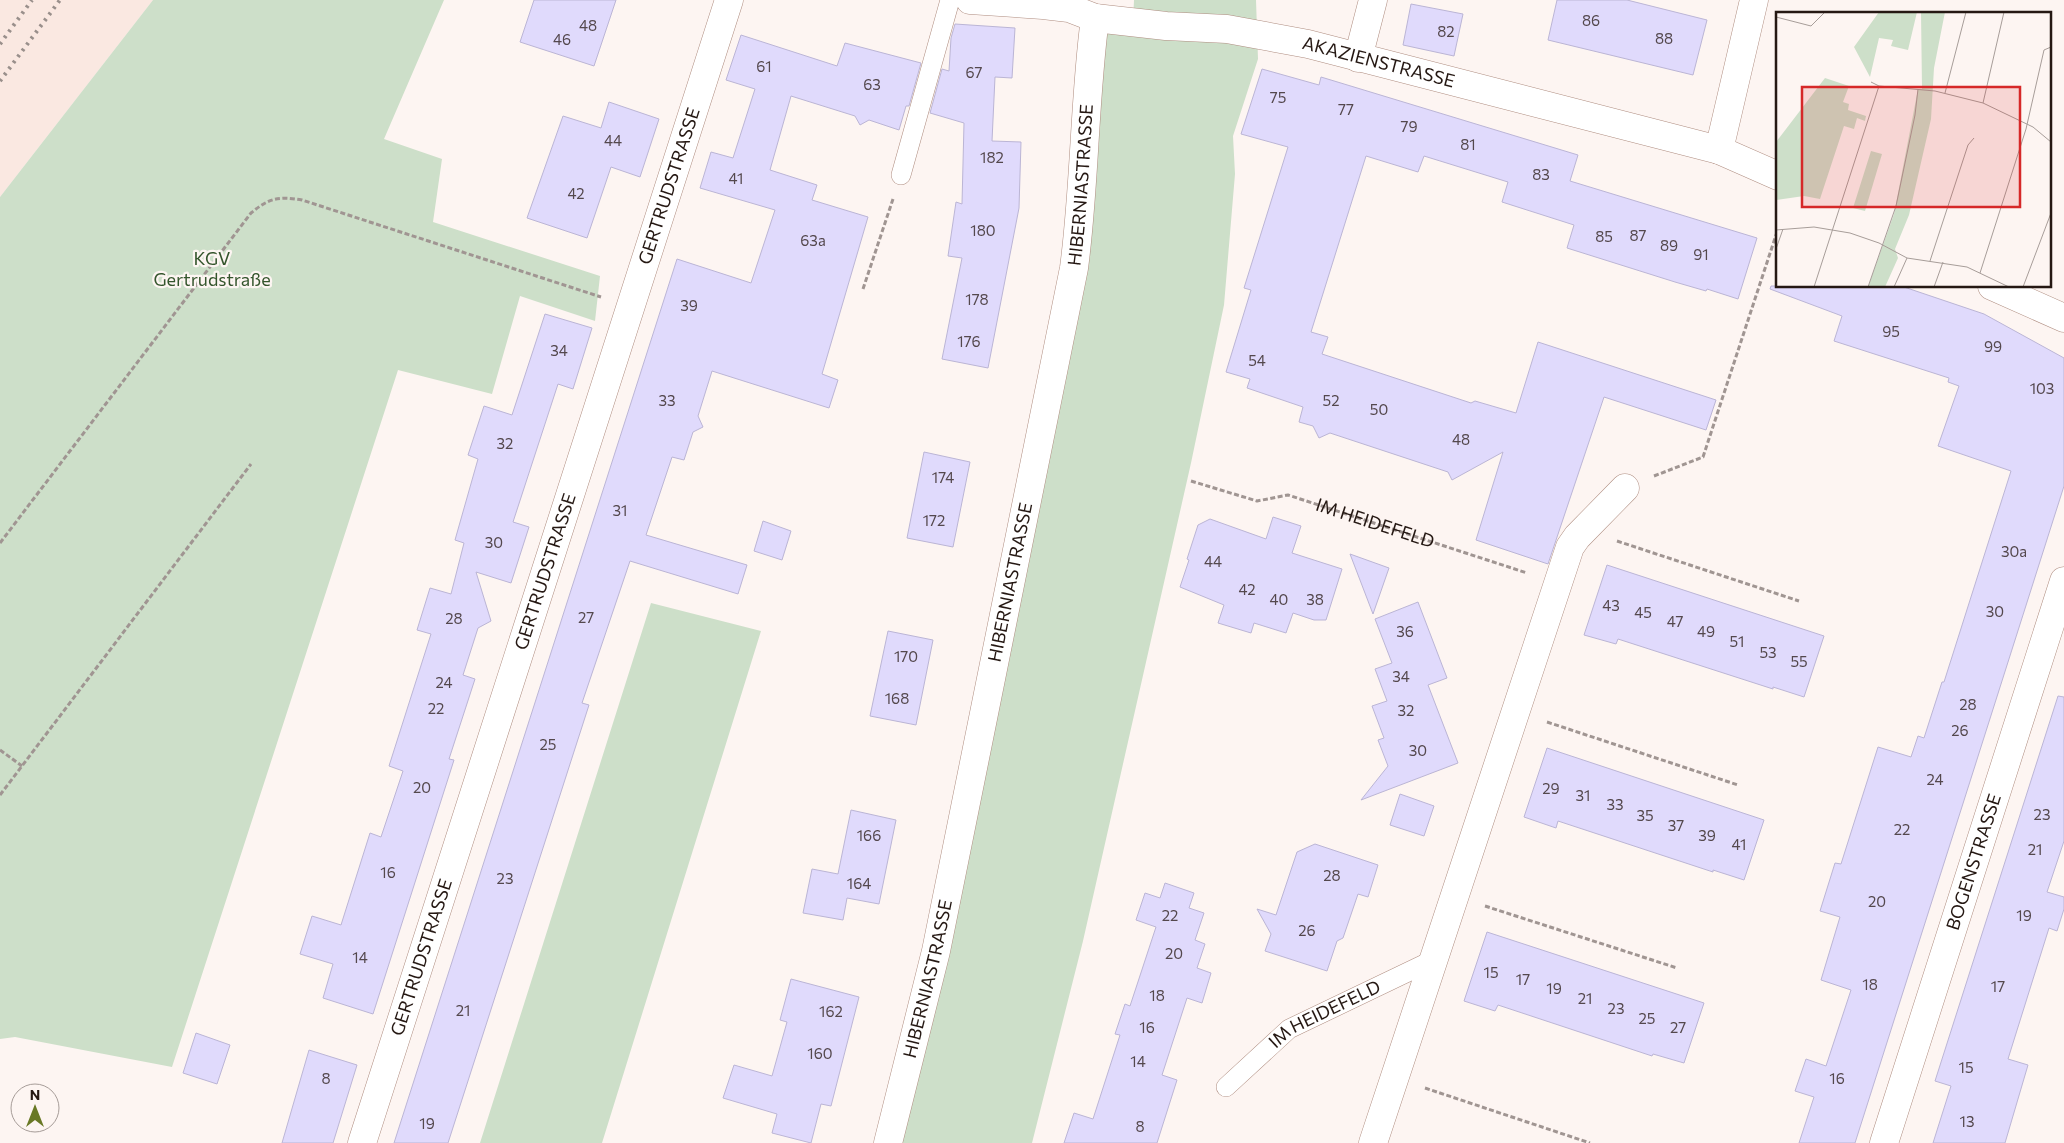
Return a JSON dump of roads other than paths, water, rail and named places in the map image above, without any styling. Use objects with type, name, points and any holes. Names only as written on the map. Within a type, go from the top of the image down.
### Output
[{"type":"street","name":"GERTRUDSTRASSE","points":[[362,1143],[729,0]]},
{"type":"street","name":"AKAZIENSTRASSE","points":[[970,0],[1069,8],[1095,18],[1166,26],[1235,30],[1308,44],[1719,150],[1776,175]]},
{"type":"street","points":[[1358,58],[1373,0]]},
{"type":"street","points":[[1719,150],[1754,0]]},
{"type":"street","name":"HIBERNIASTRASSE","points":[[888,1143],[936,951],[1074,268],[1081,219],[1091,48],[1095,18]]},
{"type":"street","points":[[1996,288],[2064,318]]},
{"type":"street","points":[[1373,1143],[1570,548],[1583,530],[1625,488]]},
{"type":"street","name":"BOGENSTRASSE","points":[[1884,1143],[2064,581]]},
{"type":"lane","points":[[901,175],[950,0]]},
{"type":"lane","name":"IM HEIDEFELD","points":[[1226,1087],[1289,1029],[1435,959]]},
{"type":"railway","points":[[0,44],[32,0]]},
{"type":"railway","points":[[0,81],[60,0]]},
{"type":"park label","name":"KGV Gertrudstraße","points":[[212,269]]}]
